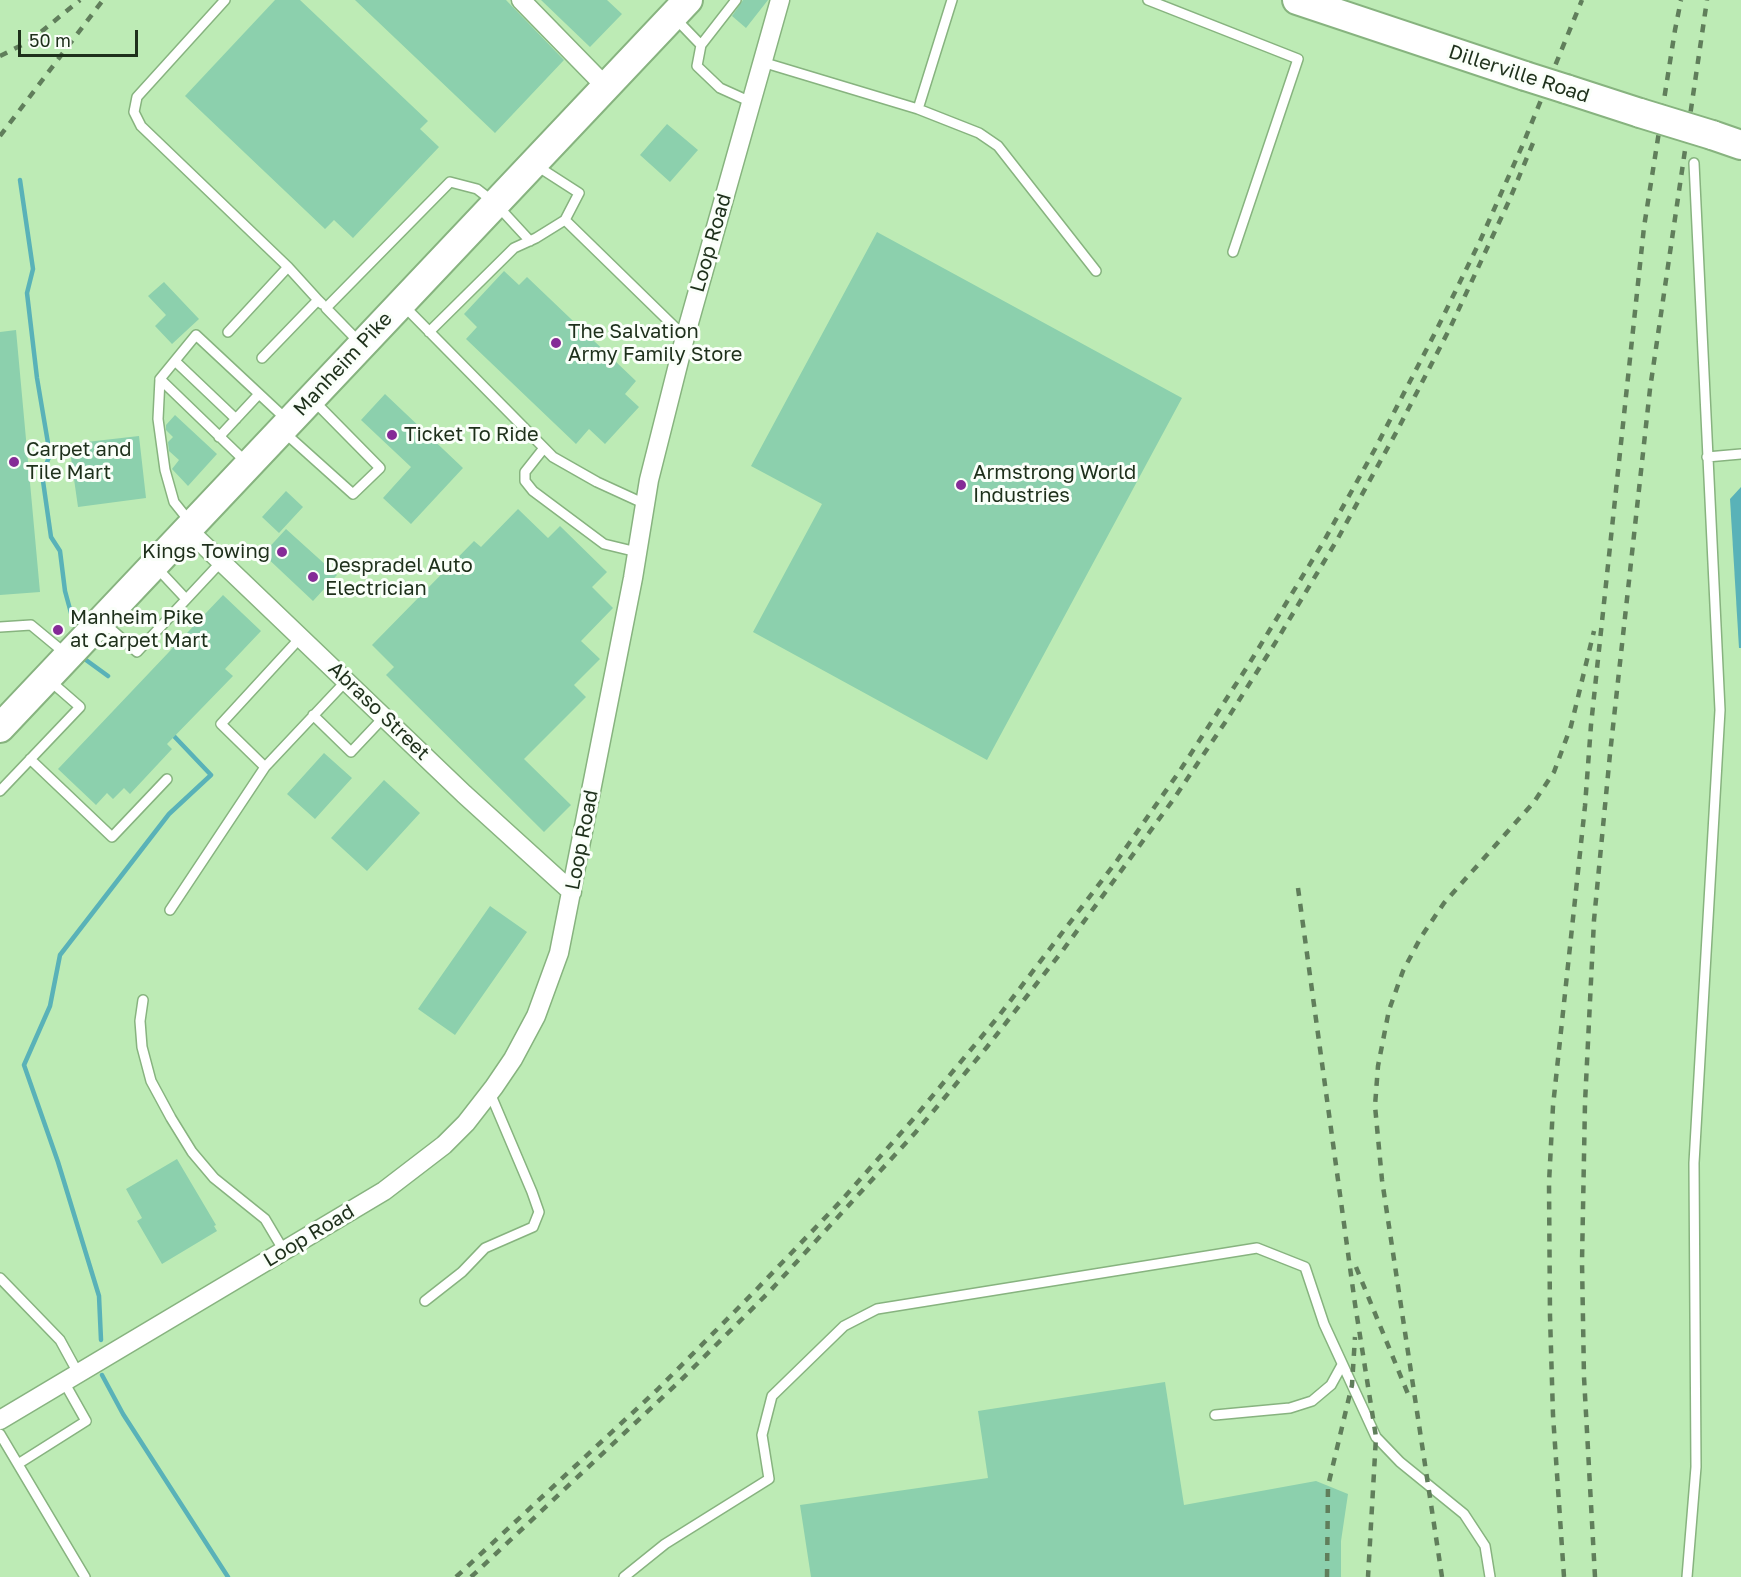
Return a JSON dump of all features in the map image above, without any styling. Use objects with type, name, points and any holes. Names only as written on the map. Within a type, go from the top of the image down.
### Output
[{"type":"main road","name":"Dillerville Road","points":[[1297,0],[1741,145]]},
{"type":"main road","name":"Manheim Pike","points":[[0,728],[680,8]]},
{"type":"street","points":[[521,0],[606,87]]},
{"type":"street","name":"Loop Road","points":[[0,1420],[393,1184],[444,1145],[466,1123],[513,1059],[540,1007],[560,953],[645,504],[685,337],[780,0]]},
{"type":"street","name":"Abraso Street","points":[[189,526],[221,562],[464,794],[572,892]]},
{"type":"lane","points":[[225,0],[137,97],[134,112],[141,126],[288,267],[361,345]]},
{"type":"lane","points":[[736,0],[700,45],[697,66],[720,88],[751,102]]},
{"type":"lane","points":[[918,109],[952,0]]},
{"type":"lane","points":[[1148,0],[1298,59],[1233,252]]},
{"type":"lane","points":[[680,8],[700,45]]},
{"type":"lane","points":[[762,62],[918,109],[979,133],[998,146],[1096,271]]},
{"type":"lane","points":[[429,332],[514,248],[566,220],[579,193],[533,163]]},
{"type":"lane","points":[[1687,1577],[1696,1467],[1694,1163],[1719,710],[1694,163]]},
{"type":"lane","points":[[326,308],[450,182],[477,189],[495,203],[530,241]]},
{"type":"lane","points":[[566,220],[685,337]]},
{"type":"lane","points":[[228,332],[288,267]]},
{"type":"lane","points":[[262,358],[318,300]]},
{"type":"lane","points":[[400,303],[553,457],[597,482],[645,504]]},
{"type":"lane","points":[[189,526],[174,502],[165,470],[158,419],[160,379],[196,335],[259,394],[285,425],[353,494],[380,468],[311,398]]},
{"type":"lane","points":[[175,361],[236,419]]},
{"type":"lane","points":[[160,379],[248,464]]},
{"type":"lane","points":[[219,437],[259,394]]},
{"type":"lane","points":[[544,448],[525,472],[525,481],[533,490],[604,544],[637,552]]},
{"type":"lane","points":[[1707,457],[1741,454]]},
{"type":"lane","points":[[101,620],[136,652],[221,562]]},
{"type":"lane","points":[[153,564],[186,599]]},
{"type":"lane","points":[[0,627],[31,625],[68,656]]},
{"type":"lane","points":[[265,767],[221,724],[301,637]]},
{"type":"lane","points":[[0,791],[80,707],[47,678]]},
{"type":"lane","points":[[170,910],[265,767],[347,680]]},
{"type":"lane","points":[[313,716],[351,752],[384,717]]},
{"type":"lane","points":[[30,759],[112,837],[167,779]]},
{"type":"lane","points":[[143,1000],[140,1021],[142,1047],[151,1081],[171,1118],[192,1152],[214,1178],[265,1219],[284,1251]]},
{"type":"lane","points":[[425,1301],[462,1272],[485,1248],[533,1227],[539,1212],[490,1093]]},
{"type":"lane","points":[[624,1577],[665,1544],[769,1479],[762,1435],[772,1396],[844,1326],[877,1309],[1257,1248],[1305,1267],[1324,1324],[1376,1437],[1400,1462],[1464,1514],[1485,1546],[1490,1577]]},
{"type":"lane","points":[[0,1278],[60,1340],[86,1421],[18,1464]]},
{"type":"lane","points":[[1215,1415],[1290,1408],[1312,1401],[1331,1385],[1342,1365]]},
{"type":"lane","points":[[0,1434],[85,1577]]},
{"type":"water","points":[[1741,487],[1741,648],[1739,648],[1730,499]]},
{"type":"building","points":[[275,0],[300,0],[428,121],[420,129],[439,147],[353,238],[334,220],[325,229],[185,96]]},
{"type":"building","points":[[355,0],[506,0],[564,60],[495,133]]},
{"type":"building","points":[[541,0],[607,0],[622,14],[590,47]]},
{"type":"building","points":[[743,0],[768,0],[746,28],[732,16]]},
{"type":"building","points":[[667,124],[698,150],[670,182],[640,155]]},
{"type":"building","name":"Armstrong World Industries","points":[[877,232],[1182,398],[987,760],[753,632],[822,504],[751,466]]},
{"type":"building","points":[[504,271],[519,285],[527,277],[636,381],[625,394],[639,407],[605,444],[589,429],[576,444],[466,339],[477,327],[464,314]]},
{"type":"building","points":[[164,282],[199,319],[172,344],[155,326],[166,315],[148,296]]},
{"type":"building","name":"Carpet and Tile Mart","points":[[16,330],[40,592],[0,595],[0,332]]},
{"type":"building","points":[[385,394],[463,468],[411,524],[383,498],[411,467],[361,420]]},
{"type":"building","points":[[175,415],[217,454],[188,486],[172,469],[179,460],[169,451],[168,442],[173,437],[166,430],[166,425]]},
{"type":"building","points":[[139,436],[146,498],[78,507],[69,444]]},
{"type":"building","points":[[286,491],[303,507],[279,533],[262,517]]},
{"type":"building","points":[[518,509],[548,538],[560,526],[607,572],[592,587],[613,608],[581,641],[600,659],[574,685],[586,697],[524,759],[571,805],[544,832],[386,675],[394,667],[372,645],[474,541],[481,547]]},
{"type":"building","points":[[286,529],[337,575],[313,601],[263,554]]},
{"type":"building","points":[[223,595],[261,631],[225,669],[233,676],[167,744],[172,749],[130,794],[124,788],[113,799],[107,793],[96,805],[58,769]]},
{"type":"building","points":[[324,753],[352,778],[315,819],[287,794]]},
{"type":"building","points":[[384,780],[420,813],[367,871],[331,838]]},
{"type":"building","points":[[490,906],[527,932],[455,1035],[418,1009]]},
{"type":"building","points":[[177,1159],[216,1225],[214,1226],[217,1231],[162,1264],[137,1221],[142,1218],[126,1189]]},
{"type":"building","points":[[1165,1382],[1184,1505],[1316,1481],[1348,1494],[1341,1541],[1341,1577],[811,1577],[800,1505],[988,1478],[978,1411]]},
{"type":"waterway","points":[[20,180],[33,269],[27,293],[37,378],[50,455],[42,474],[51,537],[60,551],[65,591],[74,624]]},
{"type":"waterway","points":[[86,660],[108,676]]},
{"type":"waterway","points":[[101,1340],[99,1296],[58,1162],[24,1065],[50,1006],[60,955],[169,814],[211,775],[172,734]]},
{"type":"waterway","points":[[102,1375],[123,1414],[228,1577]]},
{"type":"railway","points":[[0,56],[30,41],[80,0]]},
{"type":"railway","points":[[0,136],[103,0]]},
{"type":"railway","points":[[456,1577],[657,1390],[840,1202],[915,1117],[998,1017],[1116,862],[1179,772],[1249,664],[1324,541],[1375,449],[1480,241],[1582,0]]},
{"type":"railway","points":[[1564,1577],[1553,1415],[1550,1316],[1549,1183],[1553,1106],[1644,227],[1681,0]]},
{"type":"railway","points":[[1595,1577],[1584,1377],[1582,1262],[1585,1103],[1594,920],[1650,389],[1707,0]]},
{"type":"railway","points":[[471,1577],[681,1380],[770,1291],[915,1133],[987,1047],[1063,950],[1173,800],[1226,721],[1337,540],[1450,328],[1509,201],[1533,143]]},
{"type":"railway","points":[[1442,1577],[1382,1180],[1375,1106],[1378,1066],[1389,1010],[1403,971],[1421,937],[1444,903],[1534,802],[1554,772],[1571,726],[1594,631]]},
{"type":"railway","points":[[1298,888],[1355,1304],[1376,1437],[1368,1577]]},
{"type":"railway","points":[[1356,1267],[1408,1394]]},
{"type":"railway","points":[[1327,1577],[1328,1486],[1352,1385],[1355,1337]]},
{"type":"place","name":"The Salvation Army Family Store","points":[[556,343]]},
{"type":"place","name":"Ticket To Ride","points":[[392,435]]},
{"type":"place","name":"Carpet and Tile Mart","points":[[14,462]]},
{"type":"place","name":"Armstrong World Industries","points":[[961,485]]},
{"type":"place","name":"Kings Towing","points":[[282,552]]},
{"type":"place","name":"Despradel Auto Electrician","points":[[313,577]]},
{"type":"place","name":"Manheim Pike at Carpet Mart","points":[[58,630]]}]
